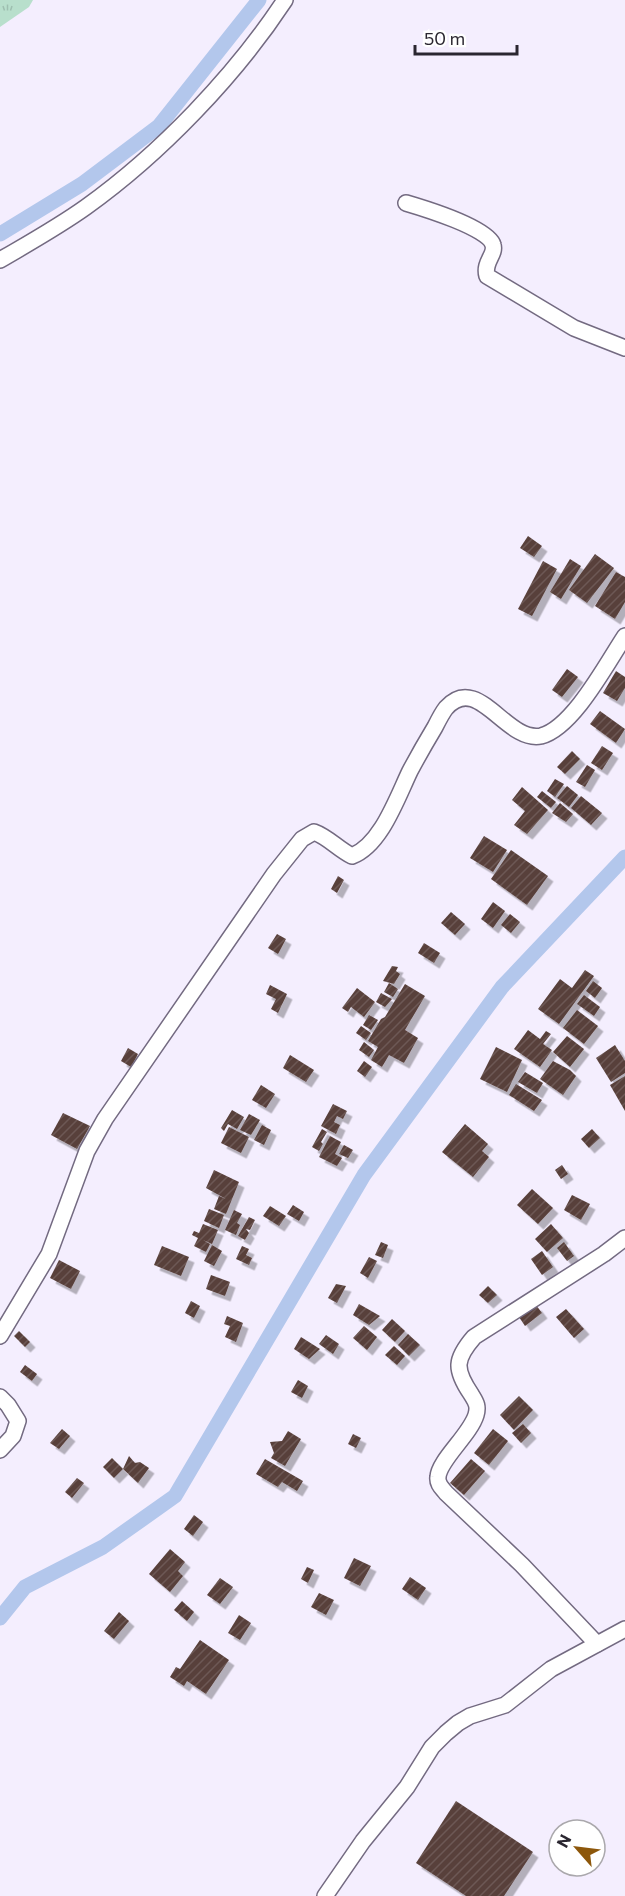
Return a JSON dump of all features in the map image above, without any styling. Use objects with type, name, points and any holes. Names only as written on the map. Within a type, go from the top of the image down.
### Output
[{"type":"street","points":[[0,260],[85,207],[127,176],[170,137],[263,33],[285,0]]},
{"type":"street","points":[[406,203],[446,215],[486,236],[492,242],[494,249],[485,268],[487,276],[574,328],[625,348]]},
{"type":"street","points":[[0,1336],[49,1254],[87,1151],[105,1119],[274,874],[302,839],[314,832],[322,835],[337,849],[352,856],[361,852],[381,828],[446,708],[458,698],[471,698],[488,706],[516,731],[529,736],[542,736],[556,728],[578,708],[625,636]]},
{"type":"street","points":[[597,1644],[498,1541],[446,1493],[438,1484],[438,1476],[442,1466],[474,1422],[477,1412],[477,1402],[459,1371],[462,1350],[474,1337],[604,1254],[625,1238]]},
{"type":"street","points":[[0,1397],[18,1421],[13,1436],[0,1450]]},
{"type":"street","points":[[325,1896],[363,1841],[407,1787],[432,1747],[446,1733],[470,1716],[505,1705],[551,1669],[625,1629]]},
{"type":"green space","points":[[0,0],[33,0],[29,7],[0,27]]},
{"type":"building","points":[[528,536],[542,546],[534,557],[520,548]]},
{"type":"building","points":[[595,554],[614,568],[587,603],[569,590]]},
{"type":"building","points":[[570,559],[581,566],[561,599],[550,592]]},
{"type":"building","points":[[543,561],[557,569],[532,616],[518,609]]},
{"type":"building","points":[[616,572],[625,577],[625,602],[615,619],[595,606]]},
{"type":"building","points":[[567,669],[578,677],[562,697],[552,690]]},
{"type":"building","points":[[616,671],[625,677],[625,688],[617,701],[603,693]]},
{"type":"building","points":[[600,711],[625,729],[616,743],[590,724]]},
{"type":"building","points":[[602,746],[613,753],[602,770],[591,763]]},
{"type":"building","points":[[572,751],[580,759],[565,774],[557,767]]},
{"type":"building","points":[[587,765],[595,770],[585,787],[576,782]]},
{"type":"building","points":[[555,779],[564,784],[555,797],[547,791]]},
{"type":"building","points":[[567,786],[578,795],[569,807],[557,798]]},
{"type":"building","points":[[522,787],[548,810],[527,834],[514,825],[525,811],[512,800]]},
{"type":"building","points":[[542,791],[556,802],[551,808],[537,797]]},
{"type":"building","points":[[581,796],[602,813],[591,825],[571,808]]},
{"type":"building","points":[[560,803],[573,814],[566,822],[552,813]]},
{"type":"building","points":[[484,836],[507,850],[493,872],[470,858]]},
{"type":"building","points":[[511,850],[548,876],[527,905],[491,879]]},
{"type":"building","points":[[338,876],[344,880],[337,893],[331,889]]},
{"type":"building","points":[[493,902],[505,911],[493,928],[481,919]]},
{"type":"building","points":[[451,912],[465,924],[455,935],[441,923]]},
{"type":"building","points":[[510,914],[520,922],[511,933],[501,925]]},
{"type":"building","points":[[277,934],[286,939],[278,954],[268,948]]},
{"type":"building","points":[[424,943],[440,953],[434,963],[418,953]]},
{"type":"building","points":[[392,966],[398,967],[396,971],[400,974],[394,984],[383,981]]},
{"type":"building","points":[[585,970],[594,976],[559,1024],[538,1009],[560,979],[572,988]]},
{"type":"building","points":[[593,981],[602,988],[595,998],[586,991]]},
{"type":"building","points":[[389,983],[398,989],[393,997],[384,992]]},
{"type":"building","points":[[405,984],[425,996],[405,1030],[418,1038],[404,1063],[389,1055],[382,1067],[371,1060],[378,1047],[368,1041]]},
{"type":"building","points":[[270,985],[287,994],[278,1013],[271,1009],[276,999],[266,994]]},
{"type":"building","points":[[357,988],[375,1002],[364,1017],[351,1007],[348,1012],[342,1008]]},
{"type":"building","points":[[381,993],[392,999],[385,1007],[376,1002]]},
{"type":"building","points":[[584,995],[600,1007],[594,1016],[577,1004]]},
{"type":"building","points":[[577,1010],[598,1026],[584,1044],[563,1028]]},
{"type":"building","points":[[369,1015],[378,1020],[371,1030],[363,1025]]},
{"type":"building","points":[[361,1026],[371,1033],[366,1040],[356,1033]]},
{"type":"building","points":[[528,1030],[540,1039],[546,1031],[551,1034],[543,1044],[552,1050],[540,1067],[514,1049]]},
{"type":"building","points":[[567,1036],[584,1049],[570,1067],[553,1052]]},
{"type":"building","points":[[364,1042],[374,1050],[369,1057],[359,1050]]},
{"type":"building","points":[[615,1045],[625,1061],[625,1073],[611,1082],[596,1058]]},
{"type":"building","points":[[496,1047],[522,1060],[507,1092],[480,1079]]},
{"type":"building","points":[[128,1048],[138,1054],[131,1067],[121,1061]]},
{"type":"building","points":[[290,1055],[314,1070],[306,1082],[283,1068]]},
{"type":"building","points":[[364,1061],[372,1067],[365,1077],[357,1071]]},
{"type":"building","points":[[553,1061],[576,1076],[563,1095],[540,1079]]},
{"type":"building","points":[[525,1072],[543,1083],[537,1093],[518,1082]]},
{"type":"building","points":[[625,1076],[625,1111],[610,1085]]},
{"type":"building","points":[[516,1084],[542,1100],[534,1111],[509,1095]]},
{"type":"building","points":[[261,1085],[275,1094],[266,1108],[252,1100]]},
{"type":"building","points":[[333,1104],[347,1111],[343,1119],[337,1116],[334,1122],[340,1125],[336,1134],[321,1126]]},
{"type":"building","points":[[232,1110],[244,1117],[237,1129],[228,1124],[224,1131],[221,1128]]},
{"type":"building","points":[[63,1113],[90,1126],[77,1149],[51,1135]]},
{"type":"building","points":[[249,1114],[260,1120],[251,1135],[240,1130]]},
{"type":"building","points":[[465,1124],[488,1144],[482,1151],[489,1157],[473,1177],[442,1152]]},
{"type":"building","points":[[262,1125],[271,1130],[264,1145],[254,1140]]},
{"type":"building","points":[[229,1127],[249,1137],[241,1153],[221,1143]]},
{"type":"building","points":[[322,1129],[327,1132],[319,1151],[312,1147]]},
{"type":"building","points":[[592,1129],[600,1138],[589,1148],[581,1139]]},
{"type":"building","points":[[330,1136],[341,1142],[335,1154],[342,1158],[337,1166],[319,1157]]},
{"type":"building","points":[[344,1145],[353,1150],[348,1158],[339,1154]]},
{"type":"building","points":[[562,1165],[568,1174],[561,1179],[555,1170]]},
{"type":"building","points":[[214,1170],[239,1182],[226,1214],[214,1209],[219,1196],[226,1199],[206,1188]]},
{"type":"building","points":[[532,1189],[553,1208],[538,1224],[517,1205]]},
{"type":"building","points":[[572,1195],[590,1204],[581,1220],[564,1210]]},
{"type":"building","points":[[293,1205],[304,1212],[299,1221],[287,1214]]},
{"type":"building","points":[[270,1206],[286,1216],[279,1226],[263,1216]]},
{"type":"building","points":[[209,1209],[224,1215],[219,1228],[204,1221]]},
{"type":"building","points":[[234,1210],[242,1214],[237,1223],[240,1225],[236,1235],[225,1230]]},
{"type":"building","points":[[249,1217],[255,1220],[250,1230],[246,1229],[249,1233],[245,1240],[238,1236]]},
{"type":"building","points":[[203,1224],[218,1230],[212,1244],[203,1240],[210,1244],[206,1252],[194,1246],[198,1238],[192,1235],[194,1231],[199,1233]]},
{"type":"building","points":[[551,1224],[563,1238],[547,1252],[535,1239]]},
{"type":"building","points":[[381,1242],[388,1245],[383,1258],[375,1255]]},
{"type":"building","points":[[564,1242],[574,1256],[567,1261],[557,1248]]},
{"type":"building","points":[[212,1245],[222,1251],[214,1266],[204,1261]]},
{"type":"building","points":[[162,1246],[189,1257],[181,1276],[154,1265]]},
{"type":"building","points":[[242,1246],[249,1249],[246,1255],[252,1258],[249,1265],[236,1259]]},
{"type":"building","points":[[542,1251],[553,1267],[542,1275],[531,1259]]},
{"type":"building","points":[[369,1257],[377,1261],[368,1278],[360,1273]]},
{"type":"building","points":[[59,1260],[80,1271],[71,1289],[50,1278]]},
{"type":"building","points":[[211,1275],[230,1282],[225,1296],[206,1289]]},
{"type":"building","points":[[336,1284],[346,1286],[337,1303],[328,1298]]},
{"type":"building","points":[[488,1286],[497,1295],[488,1303],[479,1295]]},
{"type":"building","points":[[191,1301],[200,1306],[194,1318],[185,1313]]},
{"type":"building","points":[[359,1304],[380,1316],[369,1325],[353,1315]]},
{"type":"building","points":[[536,1305],[542,1313],[525,1326],[519,1317]]},
{"type":"building","points":[[566,1309],[584,1329],[574,1338],[556,1317]]},
{"type":"building","points":[[227,1316],[243,1323],[236,1342],[225,1337],[230,1326],[224,1324]]},
{"type":"building","points":[[392,1319],[405,1331],[395,1342],[382,1330]]},
{"type":"building","points":[[364,1326],[377,1337],[367,1350],[353,1338]]},
{"type":"building","points":[[19,1331],[30,1342],[25,1347],[14,1336]]},
{"type":"building","points":[[408,1334],[420,1345],[409,1356],[398,1345]]},
{"type":"building","points":[[326,1335],[339,1344],[333,1354],[319,1344]]},
{"type":"building","points":[[301,1337],[320,1349],[309,1359],[294,1349]]},
{"type":"building","points":[[394,1346],[405,1356],[397,1365],[385,1355]]},
{"type":"building","points":[[25,1365],[37,1374],[32,1381],[20,1372]]},
{"type":"building","points":[[298,1380],[308,1386],[302,1398],[291,1392]]},
{"type":"building","points":[[519,1396],[533,1410],[514,1430],[500,1415]]},
{"type":"building","points":[[523,1424],[531,1433],[521,1443],[512,1433]]},
{"type":"building","points":[[62,1429],[70,1436],[59,1449],[50,1443]]},
{"type":"building","points":[[493,1429],[508,1441],[489,1465],[474,1453]]},
{"type":"building","points":[[288,1431],[301,1439],[285,1466],[271,1458],[274,1453],[270,1442],[282,1441]]},
{"type":"building","points":[[353,1434],[361,1438],[356,1448],[348,1444]]},
{"type":"building","points":[[129,1456],[135,1463],[140,1462],[149,1468],[138,1483],[123,1469]]},
{"type":"building","points":[[112,1458],[123,1469],[114,1478],[103,1467]]},
{"type":"building","points":[[265,1459],[303,1481],[297,1491],[282,1482],[278,1487],[256,1474]]},
{"type":"building","points":[[471,1459],[485,1471],[464,1495],[450,1483]]},
{"type":"building","points":[[77,1478],[84,1483],[72,1498],[65,1492]]},
{"type":"building","points":[[194,1515],[203,1522],[193,1536],[184,1529]]},
{"type":"building","points":[[170,1549],[185,1562],[178,1571],[183,1576],[170,1592],[149,1574]]},
{"type":"building","points":[[354,1558],[371,1566],[360,1586],[344,1578]]},
{"type":"building","points":[[307,1567],[314,1570],[308,1583],[301,1579]]},
{"type":"building","points":[[410,1577],[426,1588],[418,1600],[402,1589]]},
{"type":"building","points":[[220,1578],[233,1587],[220,1604],[207,1595]]},
{"type":"building","points":[[319,1593],[334,1600],[326,1615],[311,1607]]},
{"type":"building","points":[[182,1601],[194,1612],[187,1621],[174,1610]]},
{"type":"building","points":[[119,1612],[129,1621],[114,1639],[104,1631]]},
{"type":"building","points":[[239,1615],[251,1623],[240,1640],[228,1633]]},
{"type":"building","points":[[200,1640],[229,1660],[206,1694],[187,1681],[184,1686],[170,1677],[176,1667],[180,1669]]},
{"type":"building","points":[[456,1801],[533,1852],[504,1896],[466,1896],[416,1863]]},
{"type":"waterway","points":[[0,234],[82,184],[159,126],[259,0]]},
{"type":"waterway","points":[[0,1618],[25,1587],[103,1547],[175,1496],[364,1175],[502,987],[625,857]]}]
